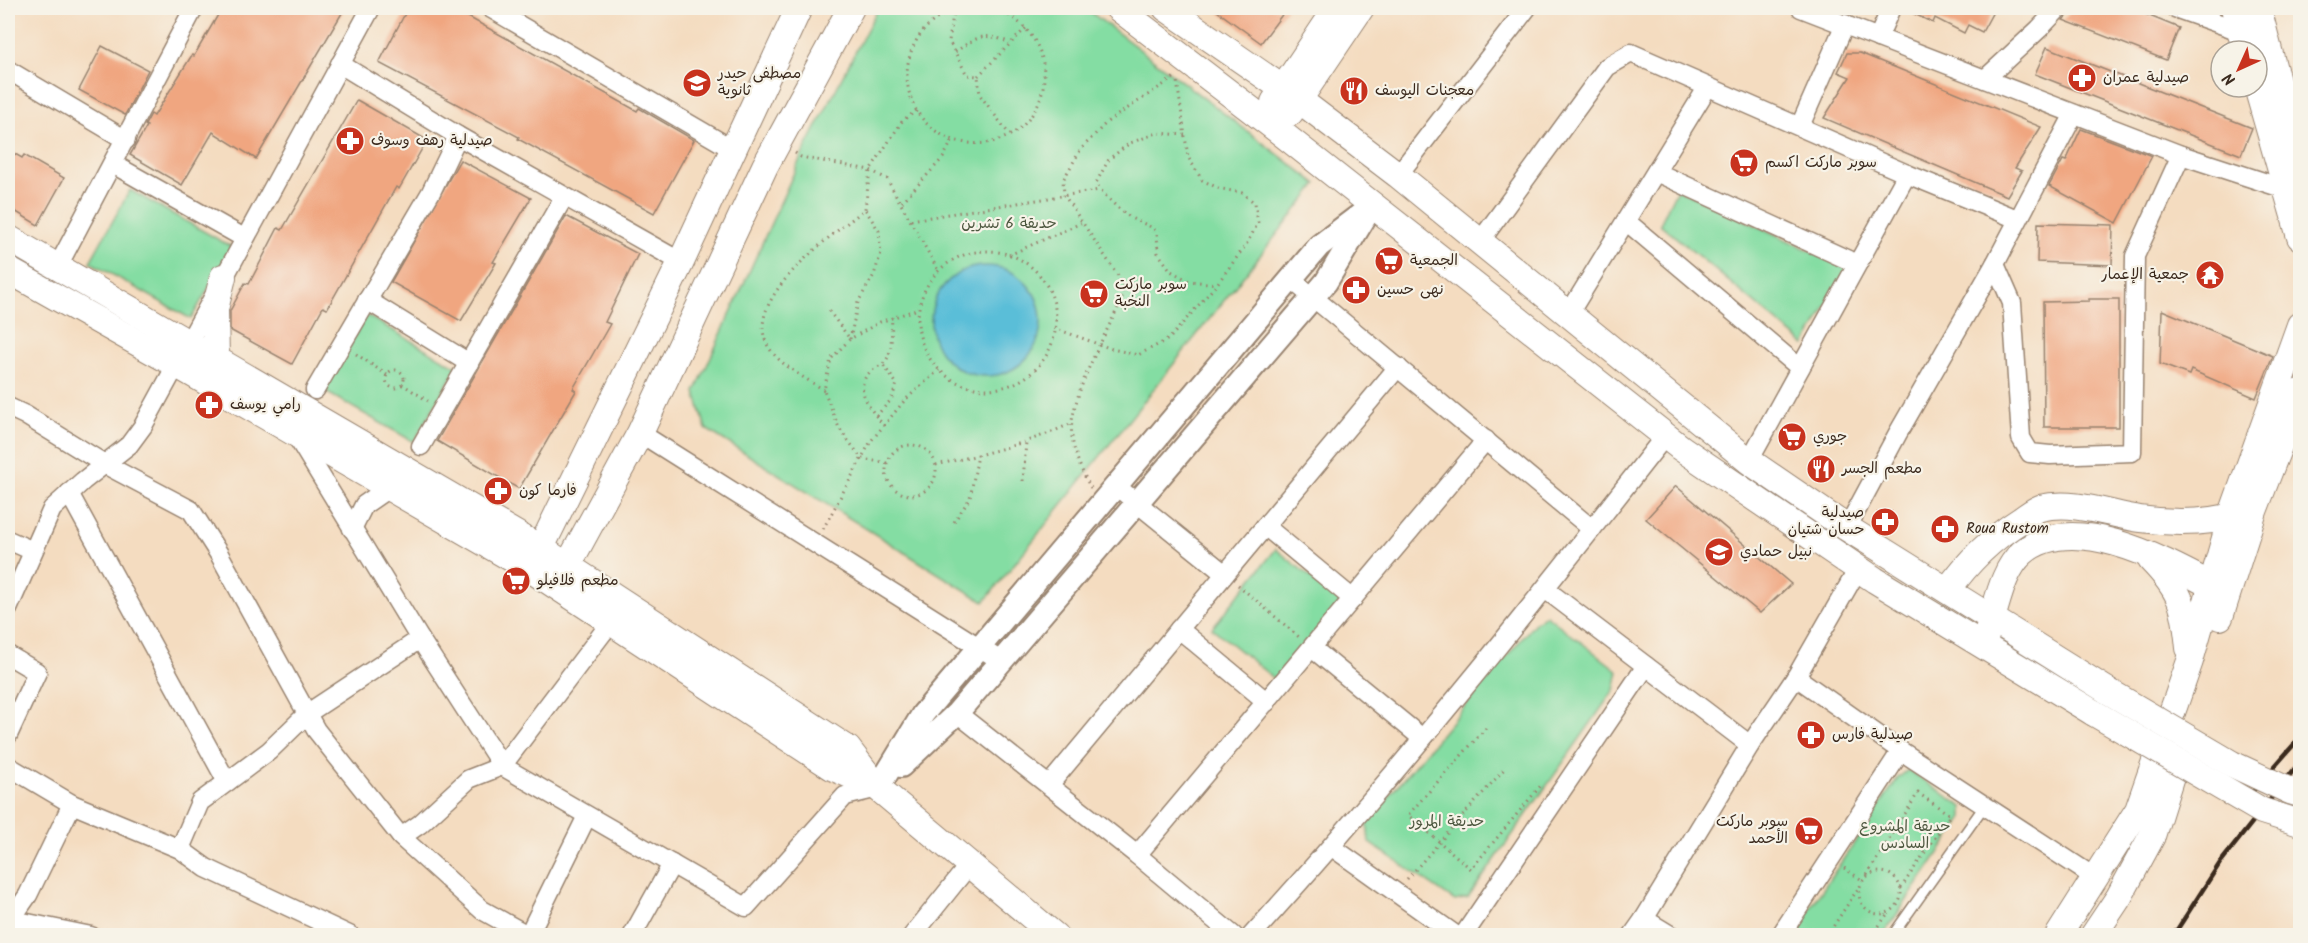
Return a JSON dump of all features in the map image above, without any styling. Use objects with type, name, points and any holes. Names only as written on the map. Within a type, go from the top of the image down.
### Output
[{"type":"main road","points":[[535,558],[681,262],[799,8]]},
{"type":"main road","points":[[562,575],[640,433],[765,166],[851,8]]},
{"type":"main road","points":[[1118,8],[1271,125],[1665,436],[1857,569],[2094,713],[2262,811],[2301,823]]},
{"type":"main road","points":[[1166,8],[1290,94],[1398,176],[1749,461],[1847,528],[2108,691],[2232,764],[2301,794]]},
{"type":"main road","points":[[1271,125],[1337,8]]},
{"type":"main road","points":[[1290,94],[1361,8]]},
{"type":"main road","points":[[2258,8],[2261,39]]},
{"type":"main road","points":[[2268,99],[2293,179],[2301,237]]},
{"type":"main road","points":[[734,150],[765,166]]},
{"type":"main road","points":[[1372,206],[1398,176]]},
{"type":"main road","points":[[8,238],[58,266],[294,432],[390,487],[535,558]]},
{"type":"main road","points":[[8,270],[182,354],[216,361],[848,749],[878,788],[1055,936]]},
{"type":"main road","points":[[216,361],[215,309],[223,277]]},
{"type":"main road","points":[[2092,936],[2119,897],[2152,836],[2219,590],[2301,325]]},
{"type":"main road","points":[[2243,514],[2301,392]]},
{"type":"main road","points":[[606,416],[640,433]]},
{"type":"main road","points":[[1948,590],[1964,568],[1988,543],[2038,508],[2069,506],[2140,519],[2181,523],[2243,514]]},
{"type":"main road","points":[[1982,646],[2007,576],[2021,554],[2041,541],[2065,536],[2090,537],[2143,552],[2219,590]]},
{"type":"main road","points":[[2143,552],[2168,578],[2181,599],[2187,620],[2190,661]]},
{"type":"main road","points":[[562,575],[610,622],[832,767],[878,788]]},
{"type":"main road","points":[[2058,936],[2138,810],[2190,661],[2219,590]]},
{"type":"street","points":[[58,266],[194,8]]},
{"type":"street","points":[[8,609],[52,509],[129,445],[143,426],[371,8]]},
{"type":"street","points":[[490,8],[734,150]]},
{"type":"street","points":[[1398,176],[1527,8]]},
{"type":"street","points":[[1801,8],[2181,155],[2293,179]]},
{"type":"street","points":[[1878,38],[1891,8]]},
{"type":"street","points":[[1985,79],[2059,8]]},
{"type":"street","points":[[2175,8],[2240,30]]},
{"type":"street","points":[[1800,126],[1845,24]]},
{"type":"street","points":[[1479,243],[1607,67],[1631,53],[1907,174],[2018,219]]},
{"type":"street","points":[[340,64],[564,198],[681,262]]},
{"type":"street","points":[[8,70],[126,140]]},
{"type":"street","points":[[1568,315],[1707,88]]},
{"type":"street","points":[[1847,528],[1898,433],[1995,264],[2074,114]]},
{"type":"street","points":[[315,390],[432,192],[458,136]]},
{"type":"street","points":[[1995,264],[2012,303],[2021,438],[2030,453],[2050,455],[2132,452],[2135,256],[2181,155]]},
{"type":"street","points":[[113,164],[244,238]]},
{"type":"street","points":[[1656,172],[1857,264]]},
{"type":"street","points":[[1749,461],[1907,174]]},
{"type":"street","points":[[421,446],[564,198]]},
{"type":"street","points":[[878,788],[923,714],[1319,246],[1372,206]]},
{"type":"street","points":[[294,432],[420,639],[502,766],[746,907],[845,796],[878,788],[957,712],[1314,297],[1326,282],[1372,206]]},
{"type":"street","points":[[1626,221],[1800,368]]},
{"type":"street","points":[[1291,279],[1592,529]]},
{"type":"street","points":[[367,300],[469,363]]},
{"type":"street","points":[[1049,785],[1398,367]]},
{"type":"street","points":[[8,407],[106,465],[191,510],[219,554],[316,730],[401,837],[482,910],[528,935],[587,816]]},
{"type":"street","points":[[640,433],[1001,661]]},
{"type":"street","points":[[1251,936],[1332,847],[1545,590],[1665,436]]},
{"type":"street","points":[[1137,855],[1486,440]]},
{"type":"street","points":[[1116,486],[1225,574]]},
{"type":"street","points":[[352,529],[364,505],[390,487]]},
{"type":"street","points":[[69,493],[227,782]]},
{"type":"street","points":[[1265,525],[1353,599]]},
{"type":"street","points":[[8,540],[33,551]]},
{"type":"street","points":[[1632,936],[1750,745],[1796,677],[1857,569]]},
{"type":"street","points":[[1545,590],[1750,745]]},
{"type":"street","points":[[401,837],[420,824],[469,779],[502,766],[610,622]]},
{"type":"street","points":[[1179,629],[1267,702]]},
{"type":"street","points":[[180,849],[200,802],[269,751],[308,713],[420,639]]},
{"type":"street","points":[[1312,648],[1422,738]]},
{"type":"street","points":[[8,655],[37,672],[8,735]]},
{"type":"street","points":[[1463,936],[1646,666]]},
{"type":"street","points":[[1796,677],[1901,751],[2094,878]]},
{"type":"street","points":[[957,712],[1137,855],[1234,936]]},
{"type":"street","points":[[1780,936],[1901,751]]},
{"type":"street","points":[[8,766],[72,804],[180,849],[206,868],[351,936]]},
{"type":"street","points":[[8,919],[28,895],[72,804]]},
{"type":"street","points":[[1332,847],[1457,936]]},
{"type":"street","points":[[632,936],[672,864]]},
{"type":"street","points":[[912,936],[969,865]]},
{"type":"street","points":[[1644,918],[1672,936]]},
{"type":"street","points":[[8,919],[91,936]]},
{"type":"lane","points":[[1892,936],[1985,805]]},
{"type":"path","points":[[959,8],[945,12],[927,24],[914,42],[907,63],[907,85],[918,110],[928,123],[946,136],[969,143],[993,141],[1009,134],[1031,115],[1042,94],[1045,70],[1039,47],[1027,27],[1009,13],[993,8]]},
{"type":"path","points":[[954,9],[949,41],[967,75],[978,76]]},
{"type":"path","points":[[978,76],[1027,27]]},
{"type":"path","points":[[955,52],[976,38],[993,35],[1010,44]]},
{"type":"path","points":[[978,76],[980,95],[1009,134]]},
{"type":"path","points":[[1054,328],[1101,345],[1138,355],[1169,339],[1217,284],[1246,245],[1258,222],[1255,203],[1242,193],[1218,188],[1202,180],[1188,157],[1177,76],[1107,122],[1081,149],[1063,180],[1064,195],[1123,283],[1122,299],[1101,345],[1081,388],[1072,423],[1075,451],[1084,476],[1100,505]]},
{"type":"path","points":[[850,339],[858,302],[874,275],[881,253],[879,231],[865,209],[870,170],[903,120],[918,110]]},
{"type":"path","points":[[1186,135],[1158,133],[1130,143],[1109,159],[1096,183],[1104,196],[1133,219],[1150,225],[1157,232],[1158,253],[1171,271],[1190,281],[1217,284]]},
{"type":"path","points":[[902,203],[943,158],[953,138]]},
{"type":"path","points":[[779,141],[801,157],[870,170],[887,179],[938,270]]},
{"type":"path","points":[[911,220],[1100,189]]},
{"type":"path","points":[[824,390],[793,370],[772,352],[762,330],[766,307],[800,261],[865,209]]},
{"type":"path","points":[[1009,255],[1082,223]]},
{"type":"path","points":[[977,251],[1009,255],[1020,259],[1038,273],[1051,293],[1056,316],[1053,340],[1042,361],[1025,378],[1004,387],[980,388],[957,382],[939,369],[926,352],[918,331],[918,309],[925,288],[938,270],[956,258],[977,251]]},
{"type":"path","points":[[887,463],[862,459],[839,428],[824,390],[831,359],[850,339],[880,322],[918,309]]},
{"type":"path","points":[[829,311],[850,339]]},
{"type":"path","points":[[884,426],[867,405],[862,387],[868,373],[883,365],[889,357],[892,317]]},
{"type":"path","points":[[341,345],[387,375]]},
{"type":"path","points":[[876,416],[891,400],[897,384],[883,365]]},
{"type":"path","points":[[815,544],[871,441],[905,400],[939,369]]},
{"type":"path","points":[[392,370],[400,372],[403,377],[402,384],[395,388],[390,387],[386,382],[387,375],[392,370]]},
{"type":"path","points":[[402,384],[441,410]]},
{"type":"path","points":[[936,465],[1026,442],[1072,423]]},
{"type":"path","points":[[1023,481],[1026,442]]},
{"type":"path","points":[[913,445],[928,451],[936,465],[937,474],[930,488],[915,496],[898,492],[892,487],[886,471],[887,463],[897,449],[913,445]]},
{"type":"path","points":[[954,522],[970,498],[978,455]]},
{"type":"path","points":[[1225,574],[1312,648]]},
{"type":"path","points":[[1486,728],[1408,815],[1472,869],[1543,783]]},
{"type":"path","points":[[1395,892],[1506,767]]},
{"type":"path","points":[[1827,936],[1918,793],[1950,815],[1901,888],[1899,902],[1872,936]]},
{"type":"path","points":[[1867,875],[1874,872],[1887,873],[1898,882],[1901,888]]},
{"type":"path","points":[[1859,886],[1860,900],[1868,911],[1882,914],[1889,912]]},
{"type":"green space","name":"حديقة 6 تشرين","points":[[878,8],[1085,8],[1317,184],[984,602],[706,429],[695,392],[801,157]]},
{"type":"green space","points":[[1677,189],[1848,268],[1805,345],[1660,224]]},
{"type":"green space","points":[[130,190],[232,247],[191,319],[90,262]]},
{"type":"green space","points":[[366,315],[457,367],[414,442],[324,391]]},
{"type":"green space","points":[[1276,549],[1341,602],[1277,681],[1212,628]]},
{"type":"green space","name":"حديقة المرور","points":[[1546,615],[1618,671],[1614,690],[1468,898],[1455,901],[1369,842],[1367,822],[1535,623]]},
{"type":"green space","name":"حديقة المشروع السادس","points":[[1908,770],[1963,807],[1963,818],[1883,935],[1792,935],[1898,778]]},
{"type":"water","points":[[986,266],[1007,270],[1025,282],[1037,300],[1041,321],[1037,342],[1025,360],[1007,372],[986,376],[965,372],[947,360],[935,342],[931,321],[935,300],[947,282],[965,270]]},
{"type":"building","points":[[222,8],[345,8],[256,159],[213,132],[182,185],[130,155],[147,126],[145,125],[151,114],[154,116],[192,55],[194,56]]},
{"type":"building","points":[[408,8],[452,8],[637,111],[639,108],[694,140],[654,213],[518,139],[519,137],[379,63]]},
{"type":"building","points":[[1213,8],[1287,8],[1261,43]]},
{"type":"building","points":[[1902,8],[1995,8],[1982,32],[1968,25],[1964,33],[1935,18],[1933,23]]},
{"type":"building","points":[[2074,8],[2130,8],[2179,28],[2166,60],[2063,20]]},
{"type":"building","points":[[102,46],[148,70],[125,115],[79,90]]},
{"type":"building","points":[[2047,47],[2252,128],[2241,155],[2035,74]]},
{"type":"building","points":[[1847,53],[1860,53],[2041,127],[2015,168],[2022,171],[2007,196],[1824,118],[1850,77],[1838,72]]},
{"type":"building","points":[[357,100],[427,140],[399,189],[396,187],[327,309],[323,307],[292,364],[230,330],[230,311],[245,283],[249,284],[278,228],[282,230]]},
{"type":"building","points":[[2081,129],[2152,156],[2117,223],[2049,186],[2063,160],[2066,161]]},
{"type":"building","points":[[8,150],[22,158],[24,155],[64,178],[38,225],[8,207]]},
{"type":"building","points":[[460,160],[531,198],[461,321],[391,282]]},
{"type":"building","points":[[566,216],[638,254],[605,322],[610,324],[573,389],[576,391],[519,489],[437,441]]},
{"type":"building","points":[[2038,223],[2113,225],[2112,265],[2037,262]]},
{"type":"building","points":[[2089,299],[2119,299],[2119,427],[2044,427],[2043,302],[2089,301]]},
{"type":"building","points":[[2162,310],[2273,356],[2256,398],[2191,370],[2189,375],[2160,364]]},
{"type":"building","name":"نبيل حمادي","points":[[1676,486],[1791,584],[1760,613],[1646,519]]},
{"type":"railway","points":[[2253,791],[2297,741],[2300,734]]},
{"type":"railway","points":[[2173,936],[2220,863],[2300,762]]},
{"type":"place","name":"صيدلية عمران","points":[[2082,78]]},
{"type":"place","name":"مصطفى حيدر ثانوية","points":[[697,83]]},
{"type":"place","name":"معجنات اليوسف","points":[[1354,91]]},
{"type":"place","name":"صيدلية رهف وسوف","points":[[350,141]]},
{"type":"place","name":"سوبر ماركت اكسم","points":[[1744,163]]},
{"type":"place","name":"الجمعية","points":[[1389,261]]},
{"type":"place","name":"جمعية الإعمار","points":[[2210,275]]},
{"type":"place","name":"نهى حسين","points":[[1356,290]]},
{"type":"place","name":"سوبر ماركت النخبة","points":[[1094,294]]},
{"type":"place","name":"رامي يوسف","points":[[209,405]]},
{"type":"place","name":"جوري","points":[[1792,437]]},
{"type":"place","name":"مطعم الجسر","points":[[1821,469]]},
{"type":"place","name":"فارما كون","points":[[498,491]]},
{"type":"place","name":"صيدلية حسان شتيان","points":[[1885,522]]},
{"type":"place","name":"Roua Rustom","points":[[1945,529]]},
{"type":"place","name":"نبيل حمادي","points":[[1719,552]]},
{"type":"place","name":"مطعم فلافيلو","points":[[516,581]]},
{"type":"place","name":"صيدلية فارس","points":[[1811,735]]},
{"type":"place","name":"سوبر ماركت الأحمد","points":[[1809,831]]}]
